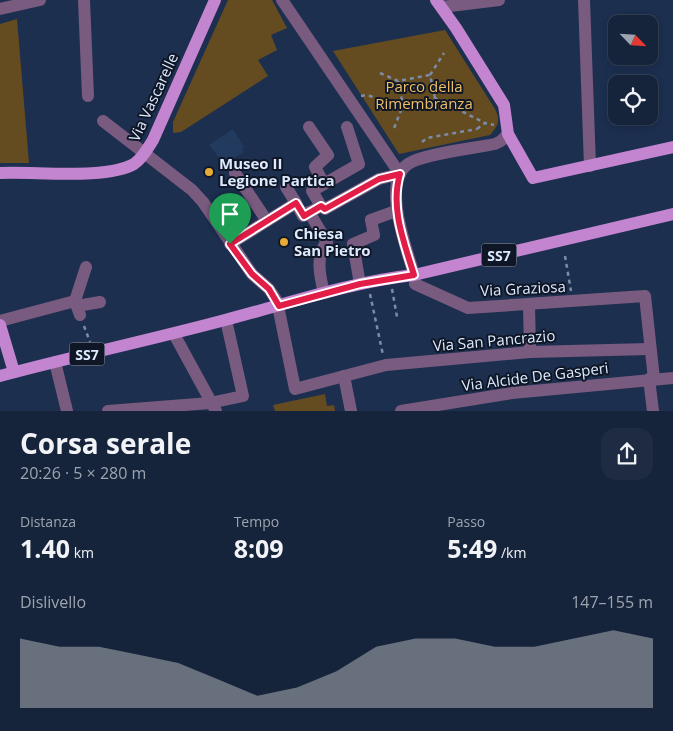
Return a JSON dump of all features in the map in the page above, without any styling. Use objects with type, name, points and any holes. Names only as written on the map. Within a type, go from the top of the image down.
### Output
[{"type":"main road","name":"Via Vascarelle","points":[[0,173],[91,174],[112,171],[134,164],[144,154],[173,98],[215,0]]},
{"type":"main road","points":[[439,4],[504,104],[508,131],[533,178],[673,147]]},
{"type":"main road","name":"SS7","points":[[0,376],[174,334],[390,277],[414,279],[673,214]]},
{"type":"main road","points":[[0,323],[14,372]]},
{"type":"street","points":[[0,9],[40,0]]},
{"type":"street","points":[[84,0],[88,96]]},
{"type":"street","points":[[282,0],[400,174]]},
{"type":"street","points":[[439,4],[499,0]]},
{"type":"street","points":[[584,0],[590,166]]},
{"type":"street","points":[[103,121],[186,185],[203,202],[252,274],[269,289],[275,307]]},
{"type":"street","points":[[309,127],[328,155],[315,167],[324,184]]},
{"type":"street","points":[[324,293],[319,272],[322,248],[327,242],[315,209],[312,191],[359,164],[347,127]]},
{"type":"street","points":[[414,279],[396,211],[397,185],[400,174],[408,164],[422,159],[495,144],[508,131]]},
{"type":"street","points":[[235,173],[267,221]]},
{"type":"street","points":[[286,187],[304,216],[315,209],[325,209],[379,179],[400,174]]},
{"type":"street","points":[[230,244],[296,203]]},
{"type":"street","points":[[364,284],[353,244],[374,234],[372,220],[396,211]]},
{"type":"street","points":[[78,310],[86,267]]},
{"type":"street","name":"Via Graziosa","points":[[414,279],[468,308],[645,296],[649,349]]},
{"type":"street","points":[[0,323],[78,310],[100,302]]},
{"type":"street","points":[[529,304],[530,352]]},
{"type":"street","name":"Via San Pancrazio","points":[[275,307],[295,389],[386,365],[530,352],[649,349]]},
{"type":"street","points":[[113,410],[213,407],[243,396],[226,320]]},
{"type":"street","points":[[174,334],[213,407]]},
{"type":"street","points":[[649,349],[653,411]]},
{"type":"street","points":[[55,362],[67,411]]},
{"type":"street","points":[[344,376],[351,411]]},
{"type":"street","name":"Via Alcide De Gasperi","points":[[401,411],[503,394],[673,378]]},
{"type":"path","points":[[434,98],[430,75],[444,53]]},
{"type":"path","points":[[380,73],[398,81],[430,75]]},
{"type":"path","points":[[393,130],[403,105],[398,81]]},
{"type":"path","points":[[363,95],[403,105],[434,98],[485,123],[508,131]]},
{"type":"path","points":[[422,142],[427,138],[477,129],[485,123]]},
{"type":"path","points":[[477,129],[479,147]]},
{"type":"path","points":[[565,256],[572,299]]},
{"type":"path","points":[[390,277],[397,318]]},
{"type":"path","points":[[364,284],[386,365]]},
{"type":"path","points":[[78,310],[92,349]]},
{"type":"shaded area","points":[[233,129],[244,147],[242,148],[244,152],[224,164],[209,145]]},
{"type":"green space","points":[[228,0],[272,0],[287,28],[271,35],[277,50],[258,60],[268,76],[181,132],[173,133],[173,122]]},
{"type":"green space","points":[[17,19],[29,163],[0,163],[0,24]]},
{"type":"green space","name":"Parco della Rimembranza","points":[[445,30],[495,109],[498,116],[497,126],[490,135],[399,154],[333,51]]},
{"type":"green space","points":[[325,394],[327,406],[334,405],[335,411],[275,411],[273,405]]},
{"type":"place","name":"Museo II Legione Partica","points":[[209,172]]},
{"type":"place","name":"Chiesa San Pietro","points":[[284,242]]},
{"type":"route","points":[[400,174],[397,185],[396,211],[414,275],[390,277],[279,306],[269,289],[252,274],[230,244],[296,203],[304,216],[321,206],[325,209],[379,179],[400,174]]}]
